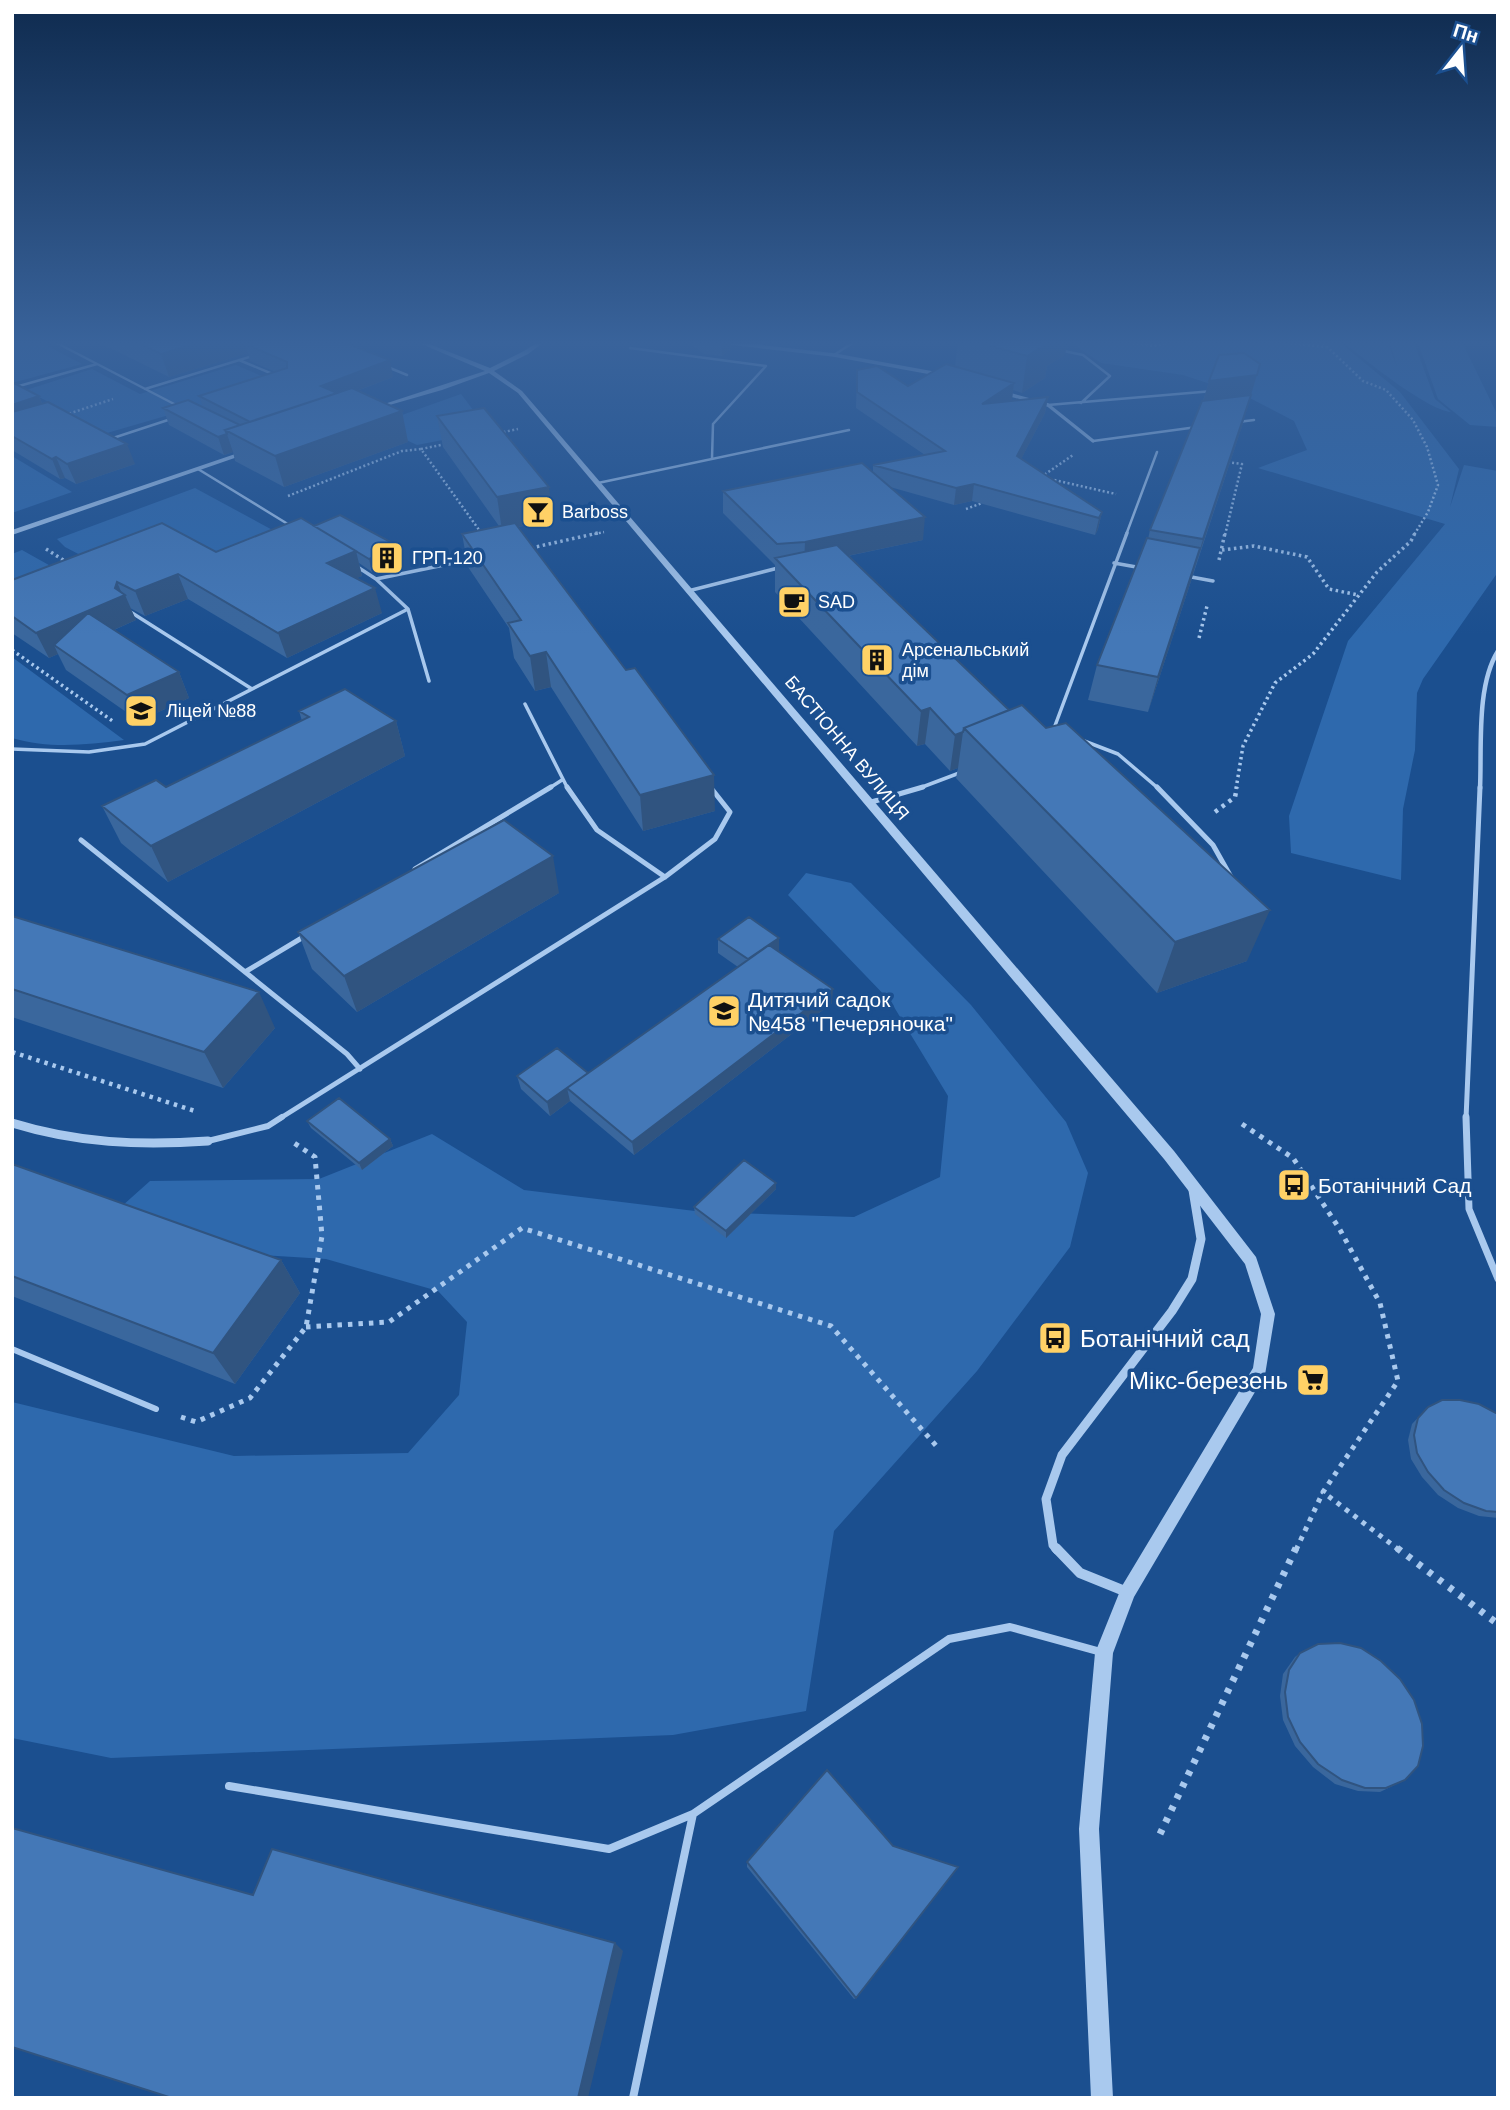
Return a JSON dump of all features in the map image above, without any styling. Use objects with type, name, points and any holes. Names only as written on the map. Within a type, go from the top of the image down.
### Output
[{"type":"street","name":"БАСТІОННА ВУЛИЦЯ","points":[[560,438],[1192,1182],[1251,1261],[1268,1314],[1260,1370],[1128,1592],[1104,1653],[1089,1829],[1102,2098]]},
{"type":"street","points":[[1090,438],[1093,441]]},
{"type":"street","points":[[12,533],[262,447]]},
{"type":"street","points":[[1498,651],[1489,665],[1484,692],[1465,1144],[1469,1209],[1498,1279]]},
{"type":"street","points":[[12,1123],[88,1143],[148,1146],[208,1141]]},
{"type":"street","points":[[1128,1592],[1080,1573],[1054,1545],[1046,1499],[1062,1455],[1172,1311],[1192,1279],[1201,1239],[1192,1182]]},
{"type":"lane","points":[[96,438],[102,442],[113,438]]},
{"type":"lane","points":[[712,458],[713,438]]},
{"type":"lane","points":[[598,483],[808,438]]},
{"type":"lane","points":[[1093,441],[1112,438]]},
{"type":"lane","points":[[1063,736],[1052,734],[1157,452]]},
{"type":"lane","points":[[198,469],[295,529]]},
{"type":"lane","points":[[376,579],[531,548]]},
{"type":"lane","points":[[1114,563],[1152,570]]},
{"type":"lane","points":[[353,565],[376,579],[408,610],[429,681]]},
{"type":"lane","points":[[688,591],[786,566]]},
{"type":"lane","points":[[1176,574],[1213,581]]},
{"type":"lane","points":[[12,749],[62,753],[145,744],[408,610]]},
{"type":"lane","points":[[129,611],[251,689]]},
{"type":"lane","points":[[525,704],[562,780],[597,830],[665,877]]},
{"type":"lane","points":[[1073,738],[1118,754],[1146,775],[1213,845],[1237,888]]},
{"type":"lane","points":[[868,803],[933,784],[968,769]]},
{"type":"lane","points":[[208,1141],[268,1126],[665,877],[715,839],[730,812],[705,779]]},
{"type":"lane","points":[[409,873],[562,780]]},
{"type":"lane","points":[[81,840],[347,1054],[360,1069]]},
{"type":"lane","points":[[245,972],[315,930]]},
{"type":"lane","points":[[12,1349],[156,1409]]},
{"type":"lane","points":[[229,1786],[608,1849],[693,1814],[949,1639],[1010,1627],[1104,1653]]},
{"type":"lane","points":[[633,2098],[693,1814]]},
{"type":"path","points":[[1212,814],[1235,797],[1243,746],[1275,683],[1313,654],[1377,572],[1411,541],[1428,512],[1438,485],[1423,438]]},
{"type":"path","points":[[259,507],[402,451],[457,441]]},
{"type":"path","points":[[421,449],[497,554]]},
{"type":"path","points":[[1081,450],[1041,477],[1109,493]]},
{"type":"path","points":[[1199,638],[1242,464],[1217,461]]},
{"type":"path","points":[[966,509],[988,500]]},
{"type":"path","points":[[531,548],[604,532]]},
{"type":"path","points":[[1222,550],[1254,546],[1307,557],[1329,589],[1358,596]]},
{"type":"path","points":[[44,547],[74,567]]},
{"type":"path","points":[[12,650],[145,744]]},
{"type":"path","points":[[12,1052],[200,1112]]},
{"type":"path","points":[[1160,1834],[1323,1492],[1398,1381],[1380,1303],[1339,1228],[1293,1158],[1241,1124]]},
{"type":"path","points":[[156,1409],[196,1422],[250,1398],[306,1327],[322,1236],[315,1157],[268,1126]]},
{"type":"path","points":[[306,1327],[389,1322],[522,1228],[831,1326],[939,1449]]},
{"type":"path","points":[[1323,1492],[1498,1624]]},
{"type":"shaded area","points":[[403,438],[451,438],[417,445]]},
{"type":"shaded area","points":[[1302,438],[1436,438],[1459,469],[1450,507],[1464,465],[1498,471],[1498,572],[1423,679],[1417,693],[1415,750],[1403,809],[1401,880],[1291,853],[1289,816],[1348,641],[1445,524],[1258,468],[1307,450]]},
{"type":"shaded area","points":[[12,456],[72,492],[12,513]]},
{"type":"shaded area","points":[[195,488],[291,540],[232,566],[86,558],[65,547],[57,539]]},
{"type":"shaded area","points":[[22,550],[56,569],[12,585],[12,554]]},
{"type":"shaded area","points":[[12,657],[124,740],[54,745],[12,738]]},
{"type":"shaded area","points":[[806,873],[851,883],[971,1005],[1066,1122],[1088,1173],[1070,1247],[977,1371],[834,1531],[806,1711],[673,1735],[111,1758],[12,1738],[12,1402],[234,1456],[408,1453],[459,1395],[467,1322],[438,1291],[326,1259],[261,1255],[122,1206],[150,1181],[319,1179],[432,1134],[524,1190],[703,1212],[854,1217],[940,1177],[948,1096],[891,1002],[788,895]]},
{"type":"building","points":[[16,438],[117,438],[127,444],[67,464],[56,457],[52,459]]},
{"type":"building","points":[[241,438],[324,438],[275,456]]},
{"type":"building","points":[[454,438],[509,438],[549,487],[497,497]]},
{"type":"building","points":[[926,438],[1026,438],[1017,456],[1102,512],[1099,518],[974,484],[956,488],[873,465],[945,451]]},
{"type":"building","points":[[1187,438],[1237,438],[1203,539],[1150,530]]},
{"type":"building","points":[[862,463],[925,517],[805,542],[777,544],[723,491]]},
{"type":"building","points":[[340,515],[400,547],[369,559],[314,526]]},
{"type":"building","points":[[301,518],[356,551],[327,563],[375,588],[278,633],[178,574],[135,591],[117,582],[115,588],[125,595],[36,633],[12,616],[12,580],[162,523],[216,552]]},
{"type":"building","points":[[515,523],[626,670],[635,668],[714,775],[640,795],[546,652],[530,656],[508,623],[521,620],[462,534]]},
{"type":"building","points":[[1147,538],[1200,548],[1158,677],[1097,665]]},
{"type":"building","points":[[837,545],[1009,710],[964,728],[963,732],[955,735],[930,708],[921,711],[775,558]]},
{"type":"building","points":[[88,613],[179,672],[127,695],[54,645]]},
{"type":"building","points":[[345,689],[396,721],[151,846],[102,806],[156,780],[166,787],[309,717],[299,711]]},
{"type":"building","points":[[1022,705],[1046,728],[1066,723],[1270,910],[1175,942],[964,728]]},
{"type":"building","points":[[504,820],[553,856],[344,976],[298,932]]},
{"type":"building","points":[[12,916],[259,992],[204,1052],[12,989]]},
{"type":"building","points":[[749,917],[779,938],[748,959],[718,939]]},
{"type":"building","points":[[769,945],[833,989],[632,1142],[567,1088]]},
{"type":"building","points":[[557,1048],[588,1073],[547,1102],[517,1076]]},
{"type":"building","points":[[339,1098],[390,1139],[359,1163],[307,1121]]},
{"type":"building","points":[[744,1160],[776,1183],[726,1231],[694,1207]]},
{"type":"building","points":[[12,1164],[281,1260],[213,1353],[12,1276]]},
{"type":"building","points":[[1442,1400],[1479,1404],[1498,1414],[1498,1512],[1486,1511],[1464,1503],[1444,1490],[1428,1472],[1417,1453],[1414,1435],[1418,1418],[1428,1407]]},
{"type":"building","points":[[1340,1643],[1361,1648],[1381,1661],[1400,1679],[1414,1700],[1422,1724],[1423,1746],[1418,1766],[1405,1780],[1386,1788],[1365,1788],[1342,1780],[1318,1764],[1300,1742],[1288,1717],[1285,1692],[1289,1670],[1300,1653],[1318,1644]]},
{"type":"building","points":[[827,1770],[893,1846],[958,1867],[856,1998],[747,1862]]},
{"type":"building","points":[[12,1828],[253,1895],[272,1849],[615,1943],[578,2098],[172,2098],[12,2047]]},
{"type":"place","name":"Barboss","points":[[538,512]]},
{"type":"place","name":"ГРП-120","points":[[387,558]]},
{"type":"place","name":"SAD","points":[[794,602]]},
{"type":"place","name":"Арсенальський дім","points":[[877,660]]},
{"type":"place","name":"Ліцей №88","points":[[141,711]]},
{"type":"place","name":"Дитячий садок №458 \"Печеряночка\"","points":[[724,1011]]},
{"type":"place","name":"Ботанічний Сад","points":[[1294,1185]]},
{"type":"place","name":"Ботанічний сад","points":[[1055,1338]]},
{"type":"place","name":"Мікс-березень","points":[[1313,1380]]}]
